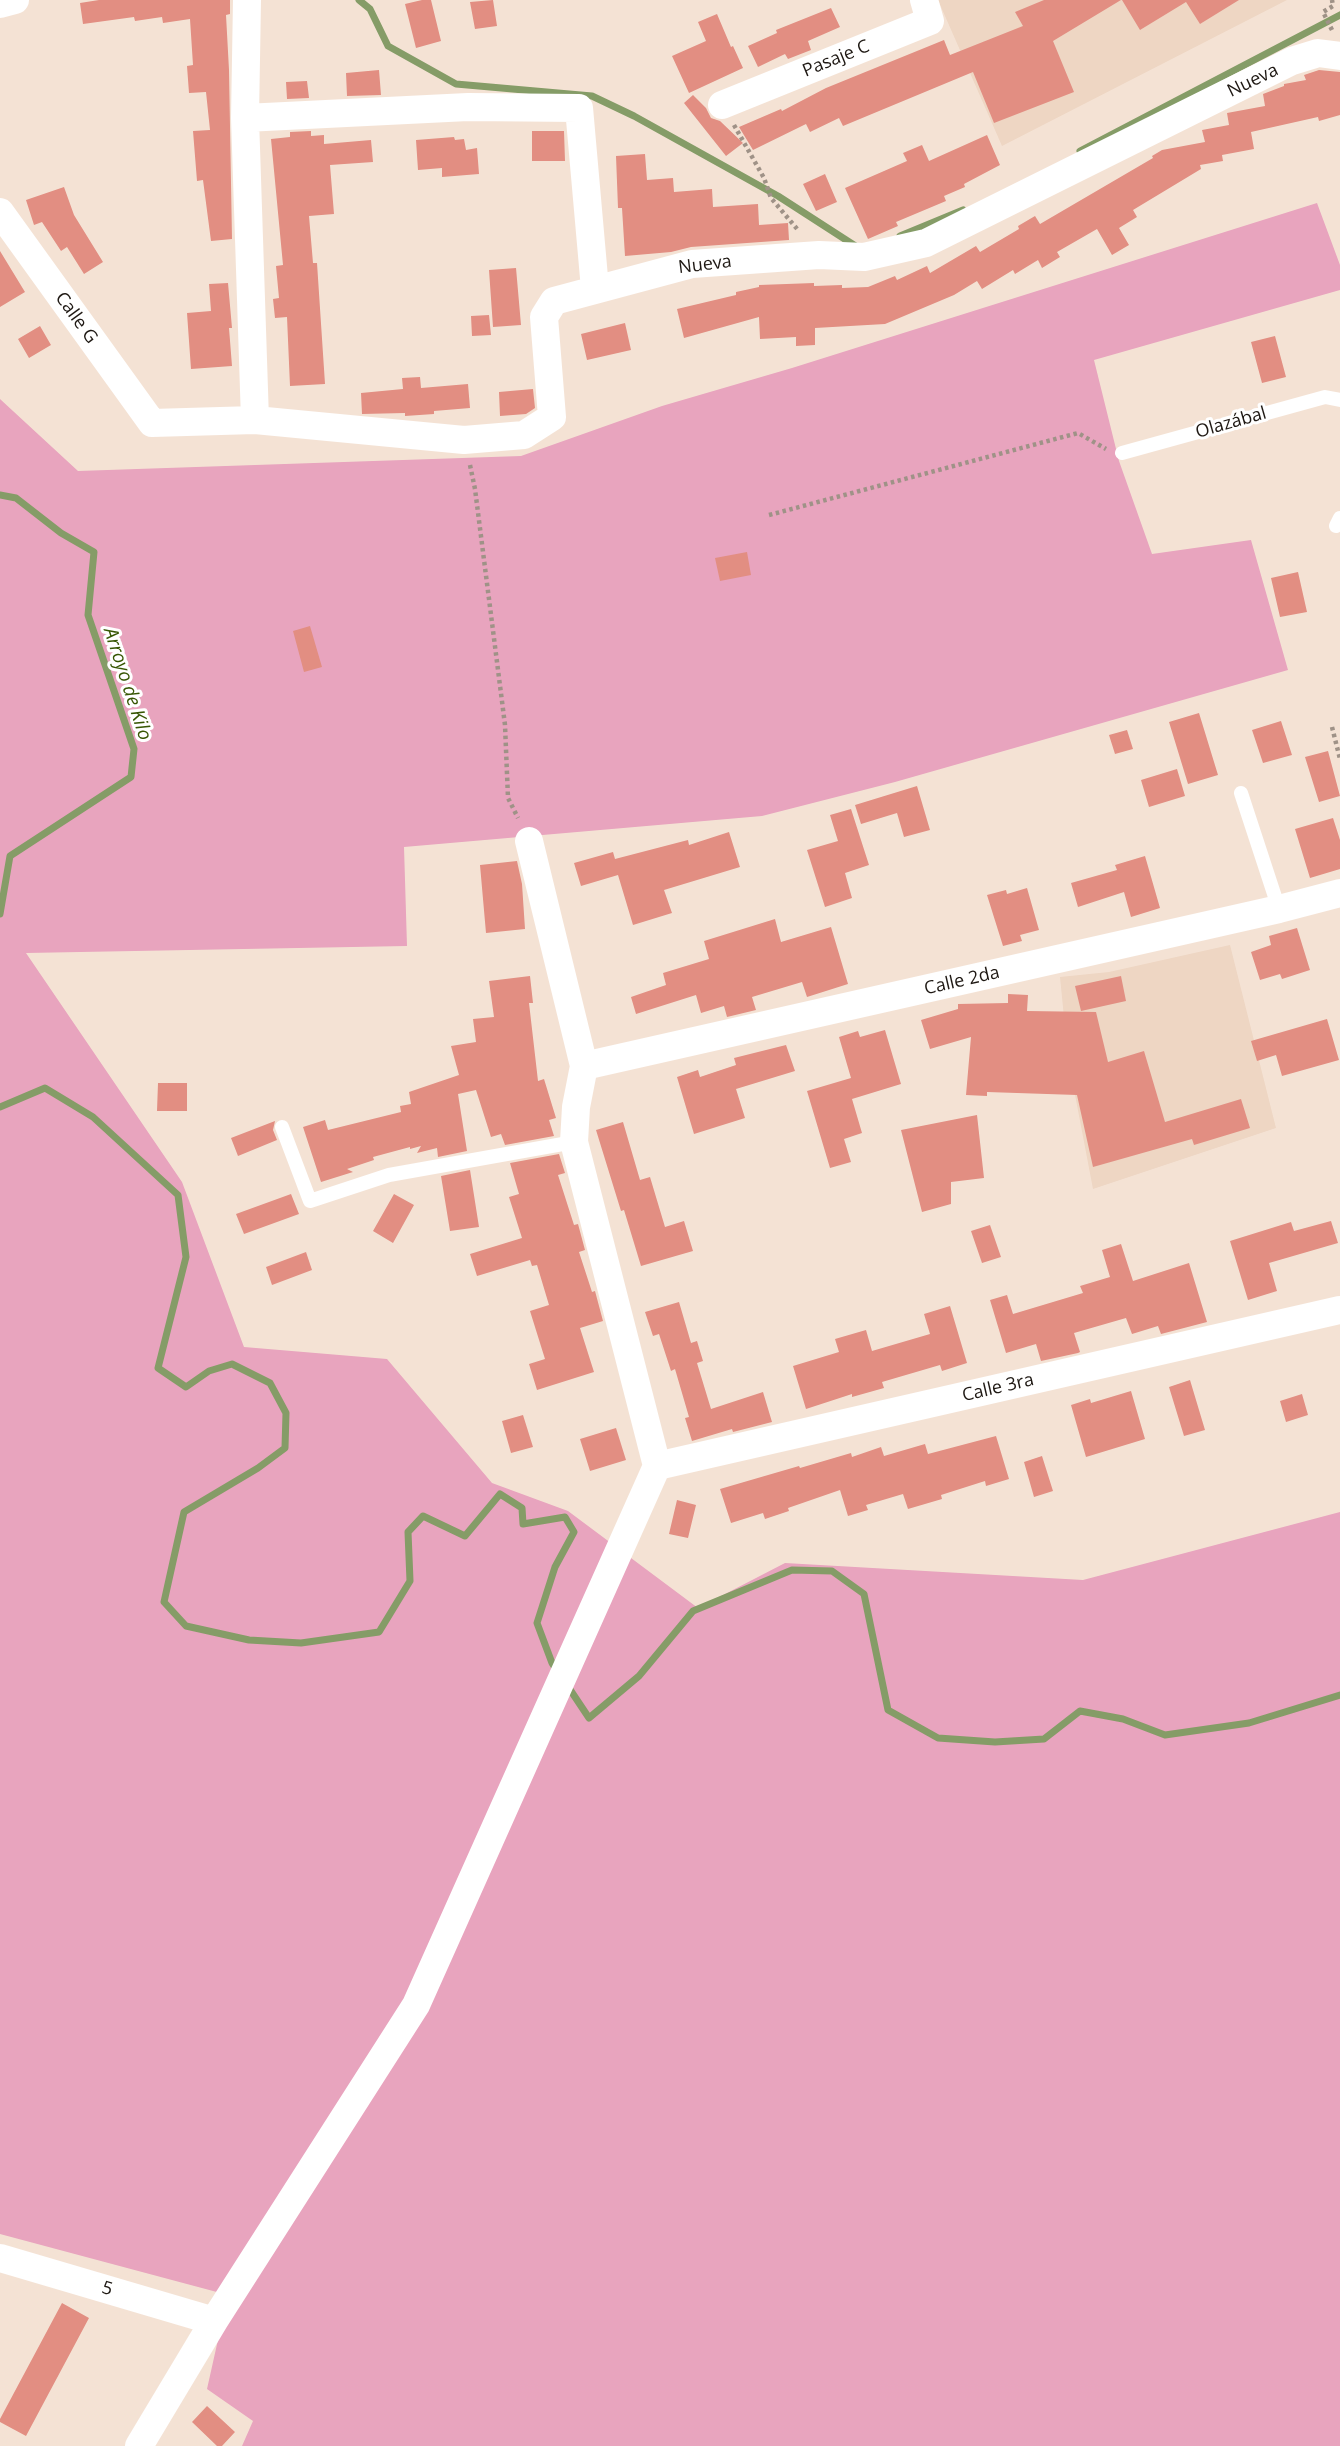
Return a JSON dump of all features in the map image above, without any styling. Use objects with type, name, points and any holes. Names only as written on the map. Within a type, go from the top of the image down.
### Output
[{"type":"street","points":[[0,4],[15,0]]},
{"type":"street","points":[[247,0],[245,118],[256,420]]},
{"type":"street","name":"Pasaje C","points":[[722,105],[930,21],[924,0]]},
{"type":"street","name":"Nueva","points":[[152,423],[256,420],[464,440],[524,435],[552,417],[544,317],[554,301],[692,264],[819,255],[864,257],[926,243],[1292,61],[1318,53],[1336,43]]},
{"type":"street","points":[[245,118],[468,107],[579,107],[595,289]]},
{"type":"street","name":"Calle G","points":[[0,212],[152,423]]},
{"type":"street","points":[[139,2446],[214,2320],[416,2005],[656,1466],[575,1142],[576,1107],[584,1066],[528,841]]},
{"type":"street","name":"Calle 2da","points":[[584,1066],[1340,893]]},
{"type":"street","name":"Calle 3ra","points":[[656,1466],[1340,1310]]},
{"type":"street","name":"5","points":[[0,2259],[214,2320]]},
{"type":"lane","name":"Olazábal","points":[[1122,453],[1325,397],[1340,400]]},
{"type":"lane","points":[[1241,793],[1279,909]]},
{"type":"lane","points":[[282,1127],[310,1201],[389,1175],[575,1142]]},
{"type":"path","points":[[1332,0],[1333,6],[1324,12],[1336,43]]},
{"type":"path","points":[[722,105],[764,178],[771,198],[819,255]]},
{"type":"path","points":[[769,515],[1078,433],[1099,446],[1122,453]]},
{"type":"path","points":[[464,440],[475,489],[505,725],[508,798],[528,841]]},
{"type":"path","points":[[1332,727],[1340,759]]},
{"type":"shaded area","points":[[938,0],[1287,0],[1002,146]]},
{"type":"shaded area","points":[[1317,203],[1340,265],[1340,290],[1094,360],[1119,461],[1152,554],[1251,540],[1288,670],[895,782],[762,816],[404,847],[407,946],[26,953],[182,1182],[244,1347],[387,1359],[492,1483],[568,1511],[698,1608],[785,1563],[1083,1580],[1340,1512],[1340,2446],[242,2446],[253,2421],[207,2389],[228,2295],[0,2234],[0,399],[78,471],[521,456],[662,406],[792,368]]},
{"type":"shaded area","points":[[1230,945],[1276,1128],[1093,1189],[1068,1058],[1060,977],[1109,972]]},
{"type":"building","points":[[99,0],[230,0],[230,14],[226,15],[232,239],[211,241],[203,180],[197,181],[193,131],[210,130],[206,92],[189,93],[187,66],[193,65],[190,19],[163,23],[162,17],[135,21],[134,17],[83,24],[80,3]]},
{"type":"building","points":[[431,0],[441,41],[416,48],[405,4]]},
{"type":"building","points":[[493,0],[497,26],[475,29],[470,2]]},
{"type":"building","points":[[1044,0],[1121,0],[1053,41],[1074,92],[994,123],[973,72],[843,126],[839,118],[810,132],[806,124],[753,150],[739,127],[944,40],[950,55],[1023,26],[1015,12]]},
{"type":"building","points":[[1122,0],[1239,0],[1200,24],[1186,2],[1140,30]]},
{"type":"building","points":[[831,8],[840,27],[808,41],[811,50],[788,59],[785,54],[758,67],[748,46],[777,33],[776,30]]},
{"type":"building","points":[[717,14],[743,68],[689,93],[672,56],[706,41],[698,22]]},
{"type":"building","points":[[379,70],[381,95],[347,96],[346,73]]},
{"type":"building","points":[[1319,70],[1340,72],[1340,115],[1319,121],[1318,117],[1251,132],[1254,149],[1222,155],[1223,161],[1200,165],[1201,169],[1133,210],[1137,217],[1119,228],[1129,245],[1112,255],[1097,229],[1057,252],[1060,257],[1042,268],[1038,260],[1015,274],[1013,270],[982,289],[977,281],[954,295],[885,324],[815,328],[815,345],[796,346],[796,337],[760,339],[759,317],[684,338],[677,309],[736,295],[736,292],[759,285],[814,283],[814,286],[868,287],[895,276],[897,280],[927,266],[930,273],[976,246],[980,252],[1019,229],[1018,226],[1035,216],[1040,224],[1153,158],[1152,156],[1162,150],[1205,142],[1202,130],[1229,125],[1227,113],[1265,106],[1263,94],[1284,84],[1306,80],[1304,75]]},
{"type":"building","points":[[307,81],[309,98],[287,99],[286,82]]},
{"type":"building","points":[[693,95],[706,108],[711,118],[720,121],[743,143],[726,156],[684,103]]},
{"type":"building","points":[[311,131],[311,136],[324,135],[324,144],[371,140],[373,162],[330,165],[334,214],[309,216],[313,263],[317,263],[325,384],[290,386],[287,317],[275,318],[273,299],[279,298],[276,266],[283,265],[271,139],[290,137],[290,132]]},
{"type":"building","points":[[532,131],[564,131],[565,161],[532,161]]},
{"type":"building","points":[[987,135],[1000,165],[964,184],[965,187],[944,196],[946,201],[896,222],[898,226],[868,239],[845,188],[907,161],[903,153],[922,145],[929,161]]},
{"type":"building","points":[[454,137],[455,140],[464,139],[466,150],[477,148],[479,174],[442,177],[442,168],[418,170],[416,140]]},
{"type":"building","points":[[645,154],[647,180],[673,178],[674,192],[712,189],[713,207],[758,204],[759,225],[788,223],[789,240],[691,247],[671,252],[625,256],[622,208],[618,208],[616,156]]},
{"type":"building","points":[[825,174],[837,202],[816,211],[803,184]]},
{"type":"building","points":[[64,187],[74,215],[103,262],[84,274],[67,247],[61,251],[42,222],[34,225],[26,200]]},
{"type":"building","points":[[0,251],[25,292],[0,307]]},
{"type":"building","points":[[516,268],[521,325],[493,327],[489,270]]},
{"type":"building","points":[[228,283],[232,366],[191,369],[187,313],[211,311],[209,284]]},
{"type":"building","points":[[489,315],[491,335],[472,336],[471,316]]},
{"type":"building","points":[[625,323],[631,350],[587,360],[581,334]]},
{"type":"building","points":[[40,326],[51,345],[29,358],[18,339]]},
{"type":"building","points":[[1275,336],[1286,377],[1262,383],[1251,342]]},
{"type":"building","points":[[420,377],[421,388],[468,384],[470,408],[405,416],[405,413],[362,414],[361,393],[403,389],[402,378]]},
{"type":"building","points":[[533,389],[535,408],[526,414],[500,416],[499,392]]},
{"type":"building","points":[[747,552],[751,575],[720,581],[715,558]]},
{"type":"building","points":[[1298,572],[1307,612],[1280,617],[1271,578]]},
{"type":"building","points":[[310,626],[322,667],[304,672],[293,631]]},
{"type":"building","points":[[1199,713],[1218,775],[1188,784],[1169,722]]},
{"type":"building","points":[[1281,721],[1292,755],[1263,763],[1252,730]]},
{"type":"building","points":[[1127,730],[1133,749],[1115,754],[1109,735]]},
{"type":"building","points":[[1328,751],[1340,796],[1319,802],[1305,757]]},
{"type":"building","points":[[1177,769],[1185,796],[1149,807],[1141,780]]},
{"type":"building","points":[[917,786],[930,830],[904,837],[897,813],[861,824],[855,805]]},
{"type":"building","points":[[851,809],[869,865],[845,873],[852,898],[825,907],[807,850],[838,841],[830,815]]},
{"type":"building","points":[[1333,818],[1340,840],[1340,869],[1310,878],[1295,829]]},
{"type":"building","points":[[729,832],[740,867],[664,890],[672,913],[633,925],[618,875],[581,886],[574,863],[613,852],[615,859],[688,840],[689,845]]},
{"type":"building","points":[[1145,856],[1160,908],[1131,917],[1124,892],[1078,907],[1071,883],[1117,870],[1115,865]]},
{"type":"building","points":[[517,861],[522,884],[525,929],[486,933],[480,865]]},
{"type":"building","points":[[1027,888],[1039,930],[1020,935],[1022,941],[1003,946],[987,895],[1006,890],[1007,894]]},
{"type":"building","points":[[775,919],[781,942],[831,927],[848,984],[807,997],[802,982],[752,997],[756,1010],[727,1017],[724,1006],[701,1013],[696,995],[636,1014],[631,997],[666,985],[663,973],[709,959],[704,941]]},
{"type":"building","points":[[1297,928],[1310,970],[1282,979],[1280,974],[1260,980],[1251,952],[1271,945],[1269,936]]},
{"type":"building","points":[[530,976],[533,1003],[529,1003],[538,1081],[544,1079],[556,1118],[549,1120],[554,1136],[505,1145],[501,1134],[491,1137],[476,1090],[458,1094],[467,1151],[438,1157],[437,1148],[417,1153],[421,1146],[410,1147],[373,1157],[374,1160],[347,1169],[353,1172],[321,1182],[303,1127],[325,1120],[328,1130],[401,1112],[400,1106],[411,1104],[409,1092],[459,1075],[451,1046],[476,1042],[473,1019],[494,1017],[489,981]]},
{"type":"building","points":[[1121,976],[1126,1001],[1081,1011],[1075,986]]},
{"type":"building","points":[[1008,994],[1028,995],[1027,1011],[1096,1012],[1108,1062],[1144,1051],[1165,1122],[1241,1099],[1250,1128],[1194,1145],[1192,1139],[1093,1167],[1077,1095],[987,1092],[987,1096],[966,1095],[971,1037],[930,1049],[921,1020],[958,1009],[958,1004],[1008,1003]]},
{"type":"building","points":[[1327,1019],[1339,1060],[1282,1076],[1276,1055],[1257,1061],[1251,1041]]},
{"type":"building","points":[[885,1030],[901,1084],[852,1099],[862,1133],[844,1139],[851,1162],[830,1168],[807,1091],[851,1078],[839,1037],[858,1031],[860,1037]]},
{"type":"building","points":[[786,1045],[795,1071],[736,1089],[745,1118],[694,1134],[677,1077],[698,1070],[700,1077],[736,1065],[734,1058]]},
{"type":"building","points":[[158,1083],[187,1083],[187,1111],[157,1111]]},
{"type":"building","points":[[977,1115],[984,1178],[951,1182],[951,1204],[922,1212],[901,1130]]},
{"type":"building","points":[[275,1121],[273,1130],[277,1140],[238,1156],[231,1138]]},
{"type":"building","points":[[623,1122],[640,1180],[650,1177],[665,1227],[684,1221],[693,1251],[641,1266],[596,1130]]},
{"type":"building","points":[[559,1154],[565,1173],[558,1175],[574,1225],[578,1224],[585,1250],[579,1252],[592,1292],[595,1291],[603,1321],[580,1328],[594,1372],[537,1390],[529,1364],[545,1359],[530,1311],[549,1305],[537,1265],[532,1266],[530,1260],[477,1276],[470,1254],[522,1238],[509,1197],[519,1194],[510,1163]]},
{"type":"building","points":[[470,1170],[479,1227],[450,1231],[441,1176]]},
{"type":"building","points":[[291,1194],[299,1214],[244,1234],[236,1214]]},
{"type":"building","points":[[394,1194],[414,1205],[393,1243],[373,1231]]},
{"type":"building","points":[[1331,1221],[1338,1243],[1269,1263],[1277,1291],[1248,1300],[1230,1241],[1291,1222],[1294,1231]]},
{"type":"building","points":[[990,1225],[1001,1257],[982,1263],[971,1231]]},
{"type":"building","points":[[1121,1244],[1133,1281],[1189,1263],[1207,1322],[1161,1334],[1158,1326],[1132,1334],[1126,1318],[1074,1333],[1080,1352],[1078,1353],[1041,1361],[1036,1344],[1006,1353],[990,1300],[1007,1295],[1013,1314],[1083,1293],[1080,1286],[1110,1277],[1102,1250]]},
{"type":"building","points":[[306,1252],[312,1270],[272,1285],[266,1267]]},
{"type":"building","points":[[679,1302],[691,1343],[697,1341],[703,1361],[697,1363],[711,1409],[763,1392],[772,1422],[733,1432],[732,1429],[692,1441],[685,1418],[689,1417],[675,1369],[671,1371],[659,1334],[653,1336],[645,1312]]},
{"type":"building","points":[[950,1306],[967,1363],[942,1371],[940,1365],[882,1382],[884,1388],[852,1397],[852,1394],[806,1409],[793,1366],[839,1352],[835,1339],[866,1330],[872,1351],[930,1334],[924,1314]]},
{"type":"building","points":[[1190,1380],[1205,1430],[1184,1436],[1169,1387]]},
{"type":"building","points":[[1131,1391],[1145,1439],[1086,1457],[1071,1405],[1090,1399],[1091,1403]]},
{"type":"building","points":[[1302,1394],[1308,1415],[1286,1422],[1280,1401]]},
{"type":"building","points":[[523,1415],[533,1447],[511,1453],[502,1421]]},
{"type":"building","points":[[616,1428],[626,1460],[590,1471],[580,1439]]},
{"type":"building","points":[[996,1436],[1009,1479],[986,1486],[985,1481],[941,1495],[942,1499],[908,1509],[903,1494],[866,1505],[868,1510],[848,1516],[840,1490],[765,1519],[763,1513],[731,1523],[720,1489],[851,1453],[852,1457],[881,1447],[884,1456],[925,1444],[928,1454]]},
{"type":"building","points":[[1042,1456],[1053,1491],[1034,1497],[1024,1462]]},
{"type":"building","points":[[677,1500],[696,1505],[688,1538],[669,1534]]},
{"type":"building","points":[[62,2303],[89,2318],[26,2436],[0,2422],[0,2419]]},
{"type":"building","points":[[207,2406],[235,2432],[222,2446],[217,2446],[192,2422]]},
{"type":"waterway","points":[[359,0],[370,9],[388,46],[456,84],[592,96],[634,116],[778,196],[857,247]]},
{"type":"waterway","points":[[1080,151],[1340,15]]},
{"type":"waterway","points":[[900,236],[963,210]]},
{"type":"waterway","name":"Arroyo de Kilo","points":[[0,495],[16,498],[61,533],[94,552],[88,615],[134,749],[131,777],[10,856],[0,914]]},
{"type":"waterway","name":"Arroyo de Kilo","points":[[0,1107],[45,1088],[93,1117],[178,1195],[186,1257],[158,1368],[186,1387],[209,1371],[232,1364],[270,1383],[286,1413],[285,1448],[258,1468],[184,1512],[164,1602],[186,1626],[249,1640],[301,1643],[379,1632],[410,1581],[408,1532],[423,1516],[465,1536],[500,1494],[522,1508],[523,1524],[565,1517],[574,1532],[555,1567],[537,1623],[558,1672]]},
{"type":"waterway","name":"Arroyo de Kilo","points":[[567,1685],[589,1718],[639,1676],[693,1611],[792,1570],[832,1571],[864,1594],[888,1710],[938,1738],[995,1742],[1044,1739],[1080,1711],[1123,1719],[1165,1735],[1249,1723],[1340,1695]]}]
